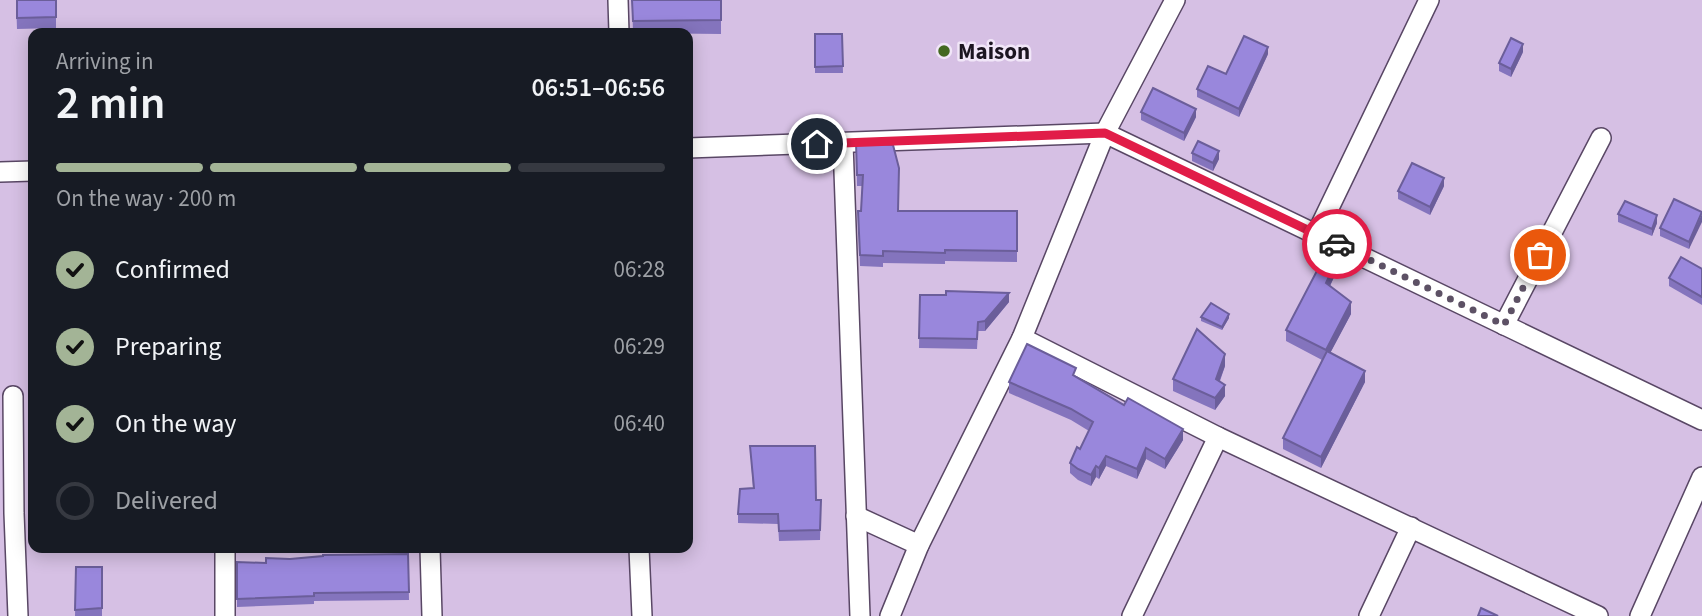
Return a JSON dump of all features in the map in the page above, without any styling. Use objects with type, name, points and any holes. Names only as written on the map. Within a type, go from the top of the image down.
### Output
[{"type":"street","points":[[618,0],[619,28]]},
{"type":"street","points":[[890,616],[919,545],[1022,338],[1105,133],[1175,0]]},
{"type":"street","points":[[1316,235],[1429,0]]},
{"type":"street","points":[[693,148],[1105,133],[1702,420]]},
{"type":"street","points":[[1504,325],[1601,138]]},
{"type":"street","points":[[843,142],[860,616]]},
{"type":"street","points":[[0,173],[28,171]]},
{"type":"street","points":[[1022,338],[1218,437],[1598,616]]},
{"type":"street","points":[[18,616],[7,513],[7,396],[28,395]]},
{"type":"street","points":[[1132,616],[1218,437]]},
{"type":"street","points":[[1640,616],[1702,477]]},
{"type":"street","points":[[856,516],[919,545]]},
{"type":"street","points":[[1369,616],[1411,527]]},
{"type":"street","points":[[225,553],[225,616]]},
{"type":"street","points":[[430,553],[432,616]]},
{"type":"street","points":[[639,553],[642,616]]},
{"type":"building","points":[[17,0],[56,0],[56,17],[17,18]]},
{"type":"building","points":[[632,0],[721,0],[721,20],[633,21]]},
{"type":"building","points":[[815,34],[842,34],[843,66],[815,67]]},
{"type":"building","points":[[1244,36],[1268,47],[1239,109],[1197,89],[1208,66],[1226,74]]},
{"type":"building","points":[[1511,38],[1523,44],[1511,69],[1499,63]]},
{"type":"building","points":[[1153,88],[1196,109],[1184,133],[1141,112]]},
{"type":"building","points":[[1198,141],[1219,151],[1213,163],[1192,153]]},
{"type":"building","points":[[879,142],[893,145],[899,168],[898,211],[1017,211],[1017,251],[883,251],[883,256],[860,255],[858,211],[861,211],[863,175],[857,175],[856,143]]},
{"type":"building","points":[[1412,163],[1444,178],[1430,207],[1398,191]]},
{"type":"building","points":[[1674,199],[1702,212],[1689,242],[1660,228]]},
{"type":"building","points":[[1625,201],[1657,215],[1652,229],[1618,214]]},
{"type":"building","points":[[1331,244],[1342,249],[1326,283],[1351,302],[1326,350],[1286,330]]},
{"type":"building","points":[[1681,257],[1702,269],[1702,297],[1669,278]]},
{"type":"building","points":[[946,291],[1009,293],[985,321],[978,322],[977,339],[919,338],[920,295],[946,295]]},
{"type":"building","points":[[1211,303],[1229,314],[1222,327],[1201,317]]},
{"type":"building","points":[[1197,329],[1225,354],[1216,379],[1225,385],[1215,398],[1173,379]]},
{"type":"building","points":[[1027,344],[1076,368],[1073,375],[1124,405],[1128,398],[1183,429],[1165,459],[1146,448],[1137,469],[1106,456],[1091,475],[1070,463],[1093,422],[1071,409],[1009,382]]},
{"type":"building","points":[[1327,351],[1365,371],[1321,457],[1283,438]]},
{"type":"building","points":[[750,446],[815,446],[816,500],[821,500],[820,530],[779,531],[778,514],[738,514],[740,489],[754,488]]},
{"type":"building","points":[[408,554],[409,592],[314,593],[314,596],[237,599],[237,562],[266,563],[266,558],[290,559],[323,555]]},
{"type":"building","points":[[76,567],[102,567],[102,608],[75,610]]},
{"type":"building","points":[[1481,608],[1498,616],[1478,616]]},
{"type":"way so far","points":[[1337,244],[1504,325],[1540,255]]},
{"type":"place","name":"Maison","points":[[944,51]]},
{"type":"route","points":[[817,144],[1105,133],[1337,244]]}]
